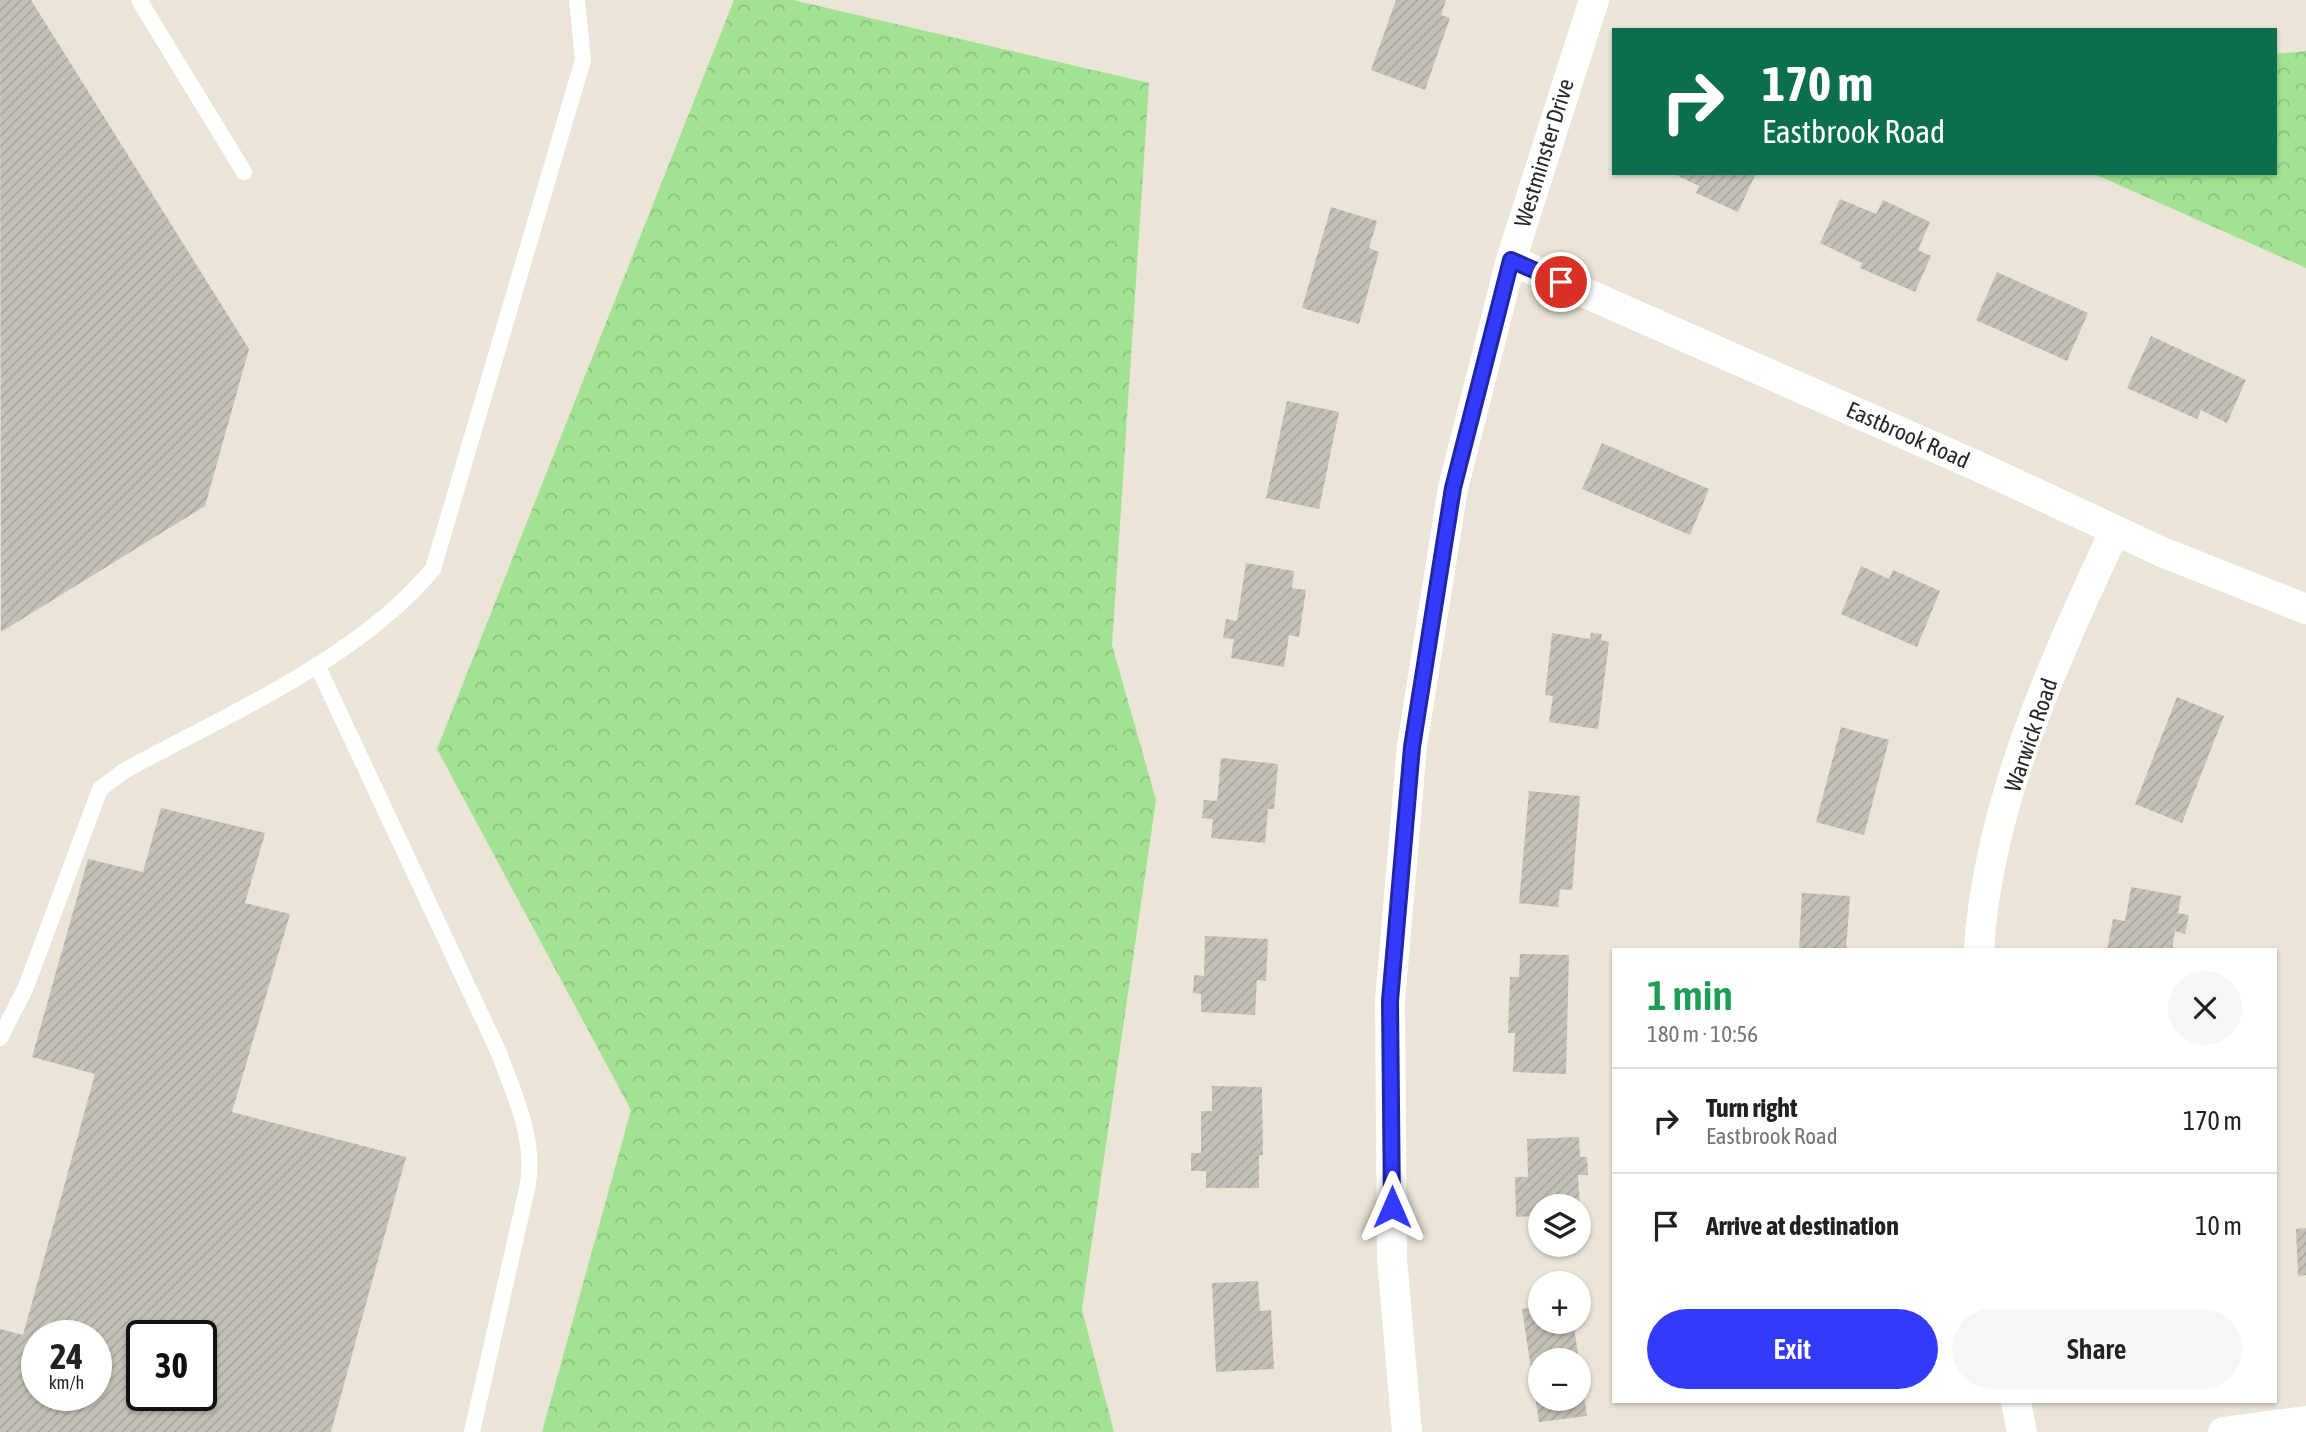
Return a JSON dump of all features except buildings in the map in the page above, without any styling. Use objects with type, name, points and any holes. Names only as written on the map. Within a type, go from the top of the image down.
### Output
[{"type":"street","name":"Westminster Drive","points":[[1407,1432],[1392,1259],[1390,1001],[1411,760],[1453,488],[1511,260],[1594,0]]},
{"type":"street","name":"Eastbrook Road","points":[[1511,260],[1984,469],[2162,552],[2306,609]]},
{"type":"street","name":"Warwick Road","points":[[1979,948],[1994,852],[2017,764],[2068,632],[2115,530]]},
{"type":"street","points":[[2017,1403],[2022,1432]]},
{"type":"street","points":[[2223,1432],[2306,1421]]},
{"type":"lane","points":[[139,0],[244,172]]},
{"type":"lane","points":[[0,1038],[26,987],[100,789],[124,771],[341,652],[406,600],[433,569],[583,60],[577,0]]},
{"type":"lane","points":[[317,664],[499,1053],[524,1120],[531,1159],[528,1184],[472,1432]]},
{"type":"green space","points":[[734,0],[793,0],[1149,83],[1112,645],[1156,800],[1082,1310],[1114,1432],[542,1432],[631,1110],[437,749]]},
{"type":"green space","points":[[2306,51],[2306,268],[2097,175],[2277,175],[2277,54]]},
{"type":"route","points":[[1392,1207],[1390,1001],[1412,747],[1453,488],[1511,260],[1561,282]]}]
